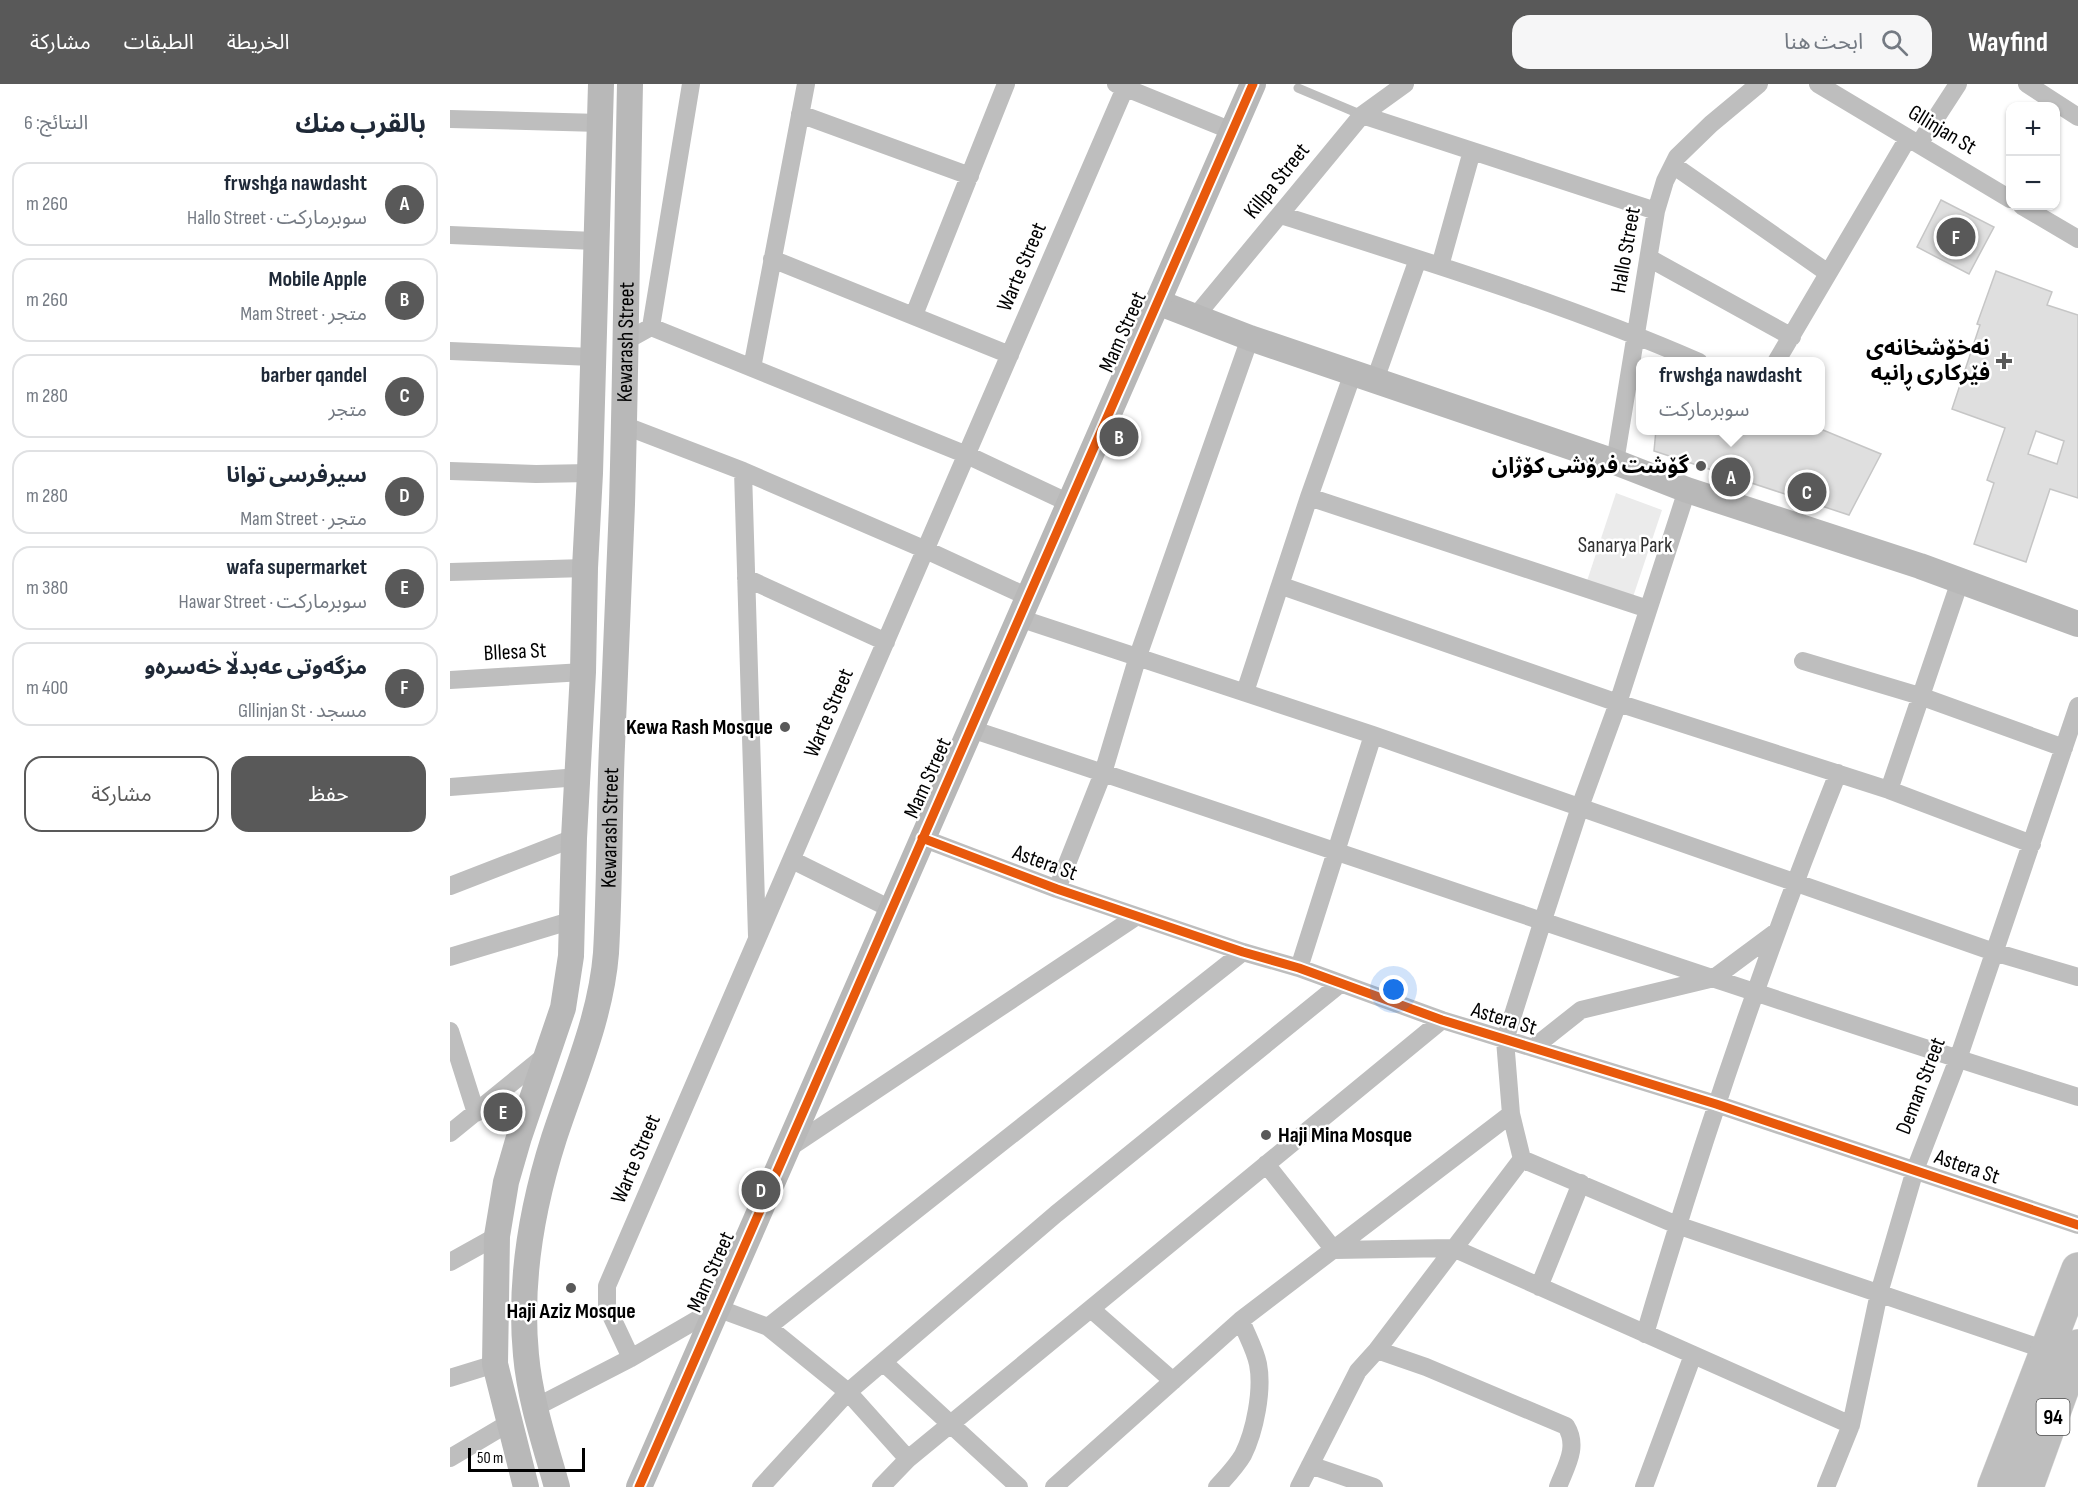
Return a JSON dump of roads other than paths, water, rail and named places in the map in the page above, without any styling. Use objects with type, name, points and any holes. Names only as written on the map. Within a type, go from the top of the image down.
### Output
[{"type":"highway","points":[[1994,1487],[2078,1269]]},
{"type":"highway","name":"94","points":[[2027,1487],[2068,1406],[2078,1346]]},
{"type":"main road","name":"Kewarash Street","points":[[526,1487],[495,1364],[497,1236],[506,1182],[563,1008],[568,981],[573,920],[574,838],[584,672],[585,568],[590,473],[601,84]]},
{"type":"main road","name":"Kewarash Street","points":[[557,1487],[529,1376],[525,1329],[528,1256],[541,1182],[588,1039],[599,998],[605,957],[610,885],[612,752],[622,503],[630,84]]},
{"type":"main road","name":"Mam Street","points":[[639,1487],[1253,84]]},
{"type":"main road","points":[[1157,302],[1250,338],[1615,462],[1687,490],[1960,581],[2078,624]]},
{"type":"main road","points":[[592,395],[623,396]]},
{"type":"main road","points":[[589,501],[622,503]]},
{"type":"street","points":[[651,327],[691,84]]},
{"type":"street","points":[[752,368],[806,84]]},
{"type":"street","points":[[914,315],[1006,84]]},
{"type":"street","name":"Killpa Street","points":[[1195,317],[1362,115],[1405,84]]},
{"type":"street","name":"Hallo Street","points":[[1615,462],[1656,211],[1665,181],[1677,157],[1711,124],[1759,84]]},
{"type":"street","name":"Gllinjan St","points":[[1818,84],[2006,196]]},
{"type":"street","points":[[1779,357],[1828,273],[1914,141],[1958,84]]},
{"type":"street","points":[[2027,84],[2078,117]]},
{"type":"street","points":[[1120,86],[1232,131]]},
{"type":"street","name":"Warte Street","points":[[631,1358],[607,1307],[607,1286],[1010,355],[1120,86]]},
{"type":"street","points":[[800,114],[970,176]]},
{"type":"street","points":[[1362,115],[1656,211]]},
{"type":"street","points":[[450,119],[600,123]]},
{"type":"street","points":[[1440,266],[1472,151]]},
{"type":"street","points":[[1673,165],[1828,273]]},
{"type":"street","points":[[2029,210],[2078,239]]},
{"type":"street","points":[[1281,215],[1440,266],[1637,334],[1688,357]]},
{"type":"street","points":[[450,235],[595,241]]},
{"type":"street","points":[[1649,258],[1792,337]]},
{"type":"street","points":[[772,259],[1010,355]]},
{"type":"street","points":[[1245,692],[1282,586],[1309,497],[1418,259]]},
{"type":"street","points":[[624,342],[651,327]]},
{"type":"street","points":[[651,327],[967,455],[1069,503]]},
{"type":"street","points":[[1057,889],[1103,773],[1138,657],[1250,338]]},
{"type":"street","points":[[450,351],[592,357]]},
{"type":"street","points":[[623,425],[743,471],[926,550],[1023,608],[1138,657],[1373,735],[1995,952],[2078,977]]},
{"type":"street","points":[[450,471],[590,473]]},
{"type":"street","points":[[743,471],[757,940]]},
{"type":"street","points":[[1299,1487],[1358,1371],[1377,1350],[1521,1159],[1511,1114],[1505,1040],[1580,807],[1618,703],[1687,490]]},
{"type":"street","points":[[1309,497],[1648,609]]},
{"type":"street","points":[[450,572],[585,568]]},
{"type":"street","points":[[746,578],[886,642]]},
{"type":"street","points":[[1889,790],[1960,581]]},
{"type":"street","points":[[1282,586],[1618,703],[1889,790],[2032,844]]},
{"type":"street","points":[[1803,661],[1920,696],[2064,748]]},
{"type":"street","name":"Bllesa St","points":[[450,680],[584,672]]},
{"type":"street","name":"Deman Street","points":[[1826,1487],[1851,1425],[1879,1293],[1915,1170],[1958,1059],[2078,706]]},
{"type":"street","points":[[970,729],[1755,993],[2078,1097]]},
{"type":"street","points":[[1299,968],[1373,735]]},
{"type":"street","points":[[1645,1334],[1716,1104],[1794,882],[1838,773]]},
{"type":"street","points":[[450,787],[579,777]]},
{"type":"street","points":[[450,886],[574,838]]},
{"type":"street","name":"Astera St","points":[[922,838],[1057,889],[1243,952],[1299,968],[1442,1020],[1716,1104],[2078,1226]]},
{"type":"street","points":[[792,860],[891,909]]},
{"type":"street","points":[[786,1150],[1137,916]]},
{"type":"street","points":[[450,957],[573,920]]},
{"type":"street","points":[[1533,1048],[1581,1010],[1713,978],[1776,932]]},
{"type":"street","points":[[768,1327],[1243,952]]},
{"type":"street","points":[[761,1487],[848,1392],[1056,1215],[1340,984]]},
{"type":"street","points":[[881,1487],[908,1459],[1442,1020]]},
{"type":"street","points":[[450,1031],[476,1113]]},
{"type":"street","points":[[450,1133],[549,1053]]},
{"type":"street","points":[[1054,1487],[1241,1320],[1511,1114]]},
{"type":"street","points":[[1521,1159],[1677,1225],[2046,1350]]},
{"type":"street","points":[[1266,1164],[1334,1250]]},
{"type":"street","points":[[1539,1287],[1581,1183]]},
{"type":"street","points":[[450,1262],[497,1236]]},
{"type":"street","points":[[1334,1250],[1453,1248],[1851,1425]]},
{"type":"street","points":[[536,1407],[631,1358],[717,1308],[768,1327],[848,1392],[908,1459]]},
{"type":"street","points":[[1091,1309],[1173,1381]]},
{"type":"street","points":[[1217,1487],[1232,1472],[1242,1455],[1255,1420],[1258,1402],[1258,1364],[1241,1320]]},
{"type":"street","points":[[1377,1350],[1426,1367],[1566,1426],[1572,1436],[1573,1449],[1558,1487]]},
{"type":"street","points":[[1644,1487],[1693,1355]]},
{"type":"street","points":[[883,1362],[1019,1487]]},
{"type":"street","points":[[450,1377],[495,1364]]},
{"type":"street","points":[[450,1458],[509,1423]]},
{"type":"street","points":[[1310,1465],[1374,1487]]},
{"type":"lane","points":[[1298,88],[1362,115]]},
{"type":"place","name":"مزگەوتی عەبدڵا خەسرەو","points":[[1956,237]]},
{"type":"place","name":"نەخۆشخانەی فێرکاری ڕانیە","points":[[2004,361]]},
{"type":"place","name":"Mobile Apple","points":[[1119,437]]},
{"type":"place","name":"گۆشت فرۆشی کۆژان","points":[[1701,466]]},
{"type":"place","name":"frwshga nawdasht","points":[[1731,477]]},
{"type":"place","name":"barber qandel","points":[[1807,492]]},
{"type":"place","name":"Kewa Rash Mosque","points":[[785,727]]},
{"type":"place","name":"wafa supermarket","points":[[503,1112]]},
{"type":"place","name":"Haji Mina Mosque","points":[[1266,1135]]},
{"type":"place","name":"سيرفرسى توانا","points":[[761,1190]]},
{"type":"place","name":"Haji Aziz Mosque","points":[[571,1288]]},
{"type":"park label","name":"Sanarya Park","points":[[1625,545]]}]
